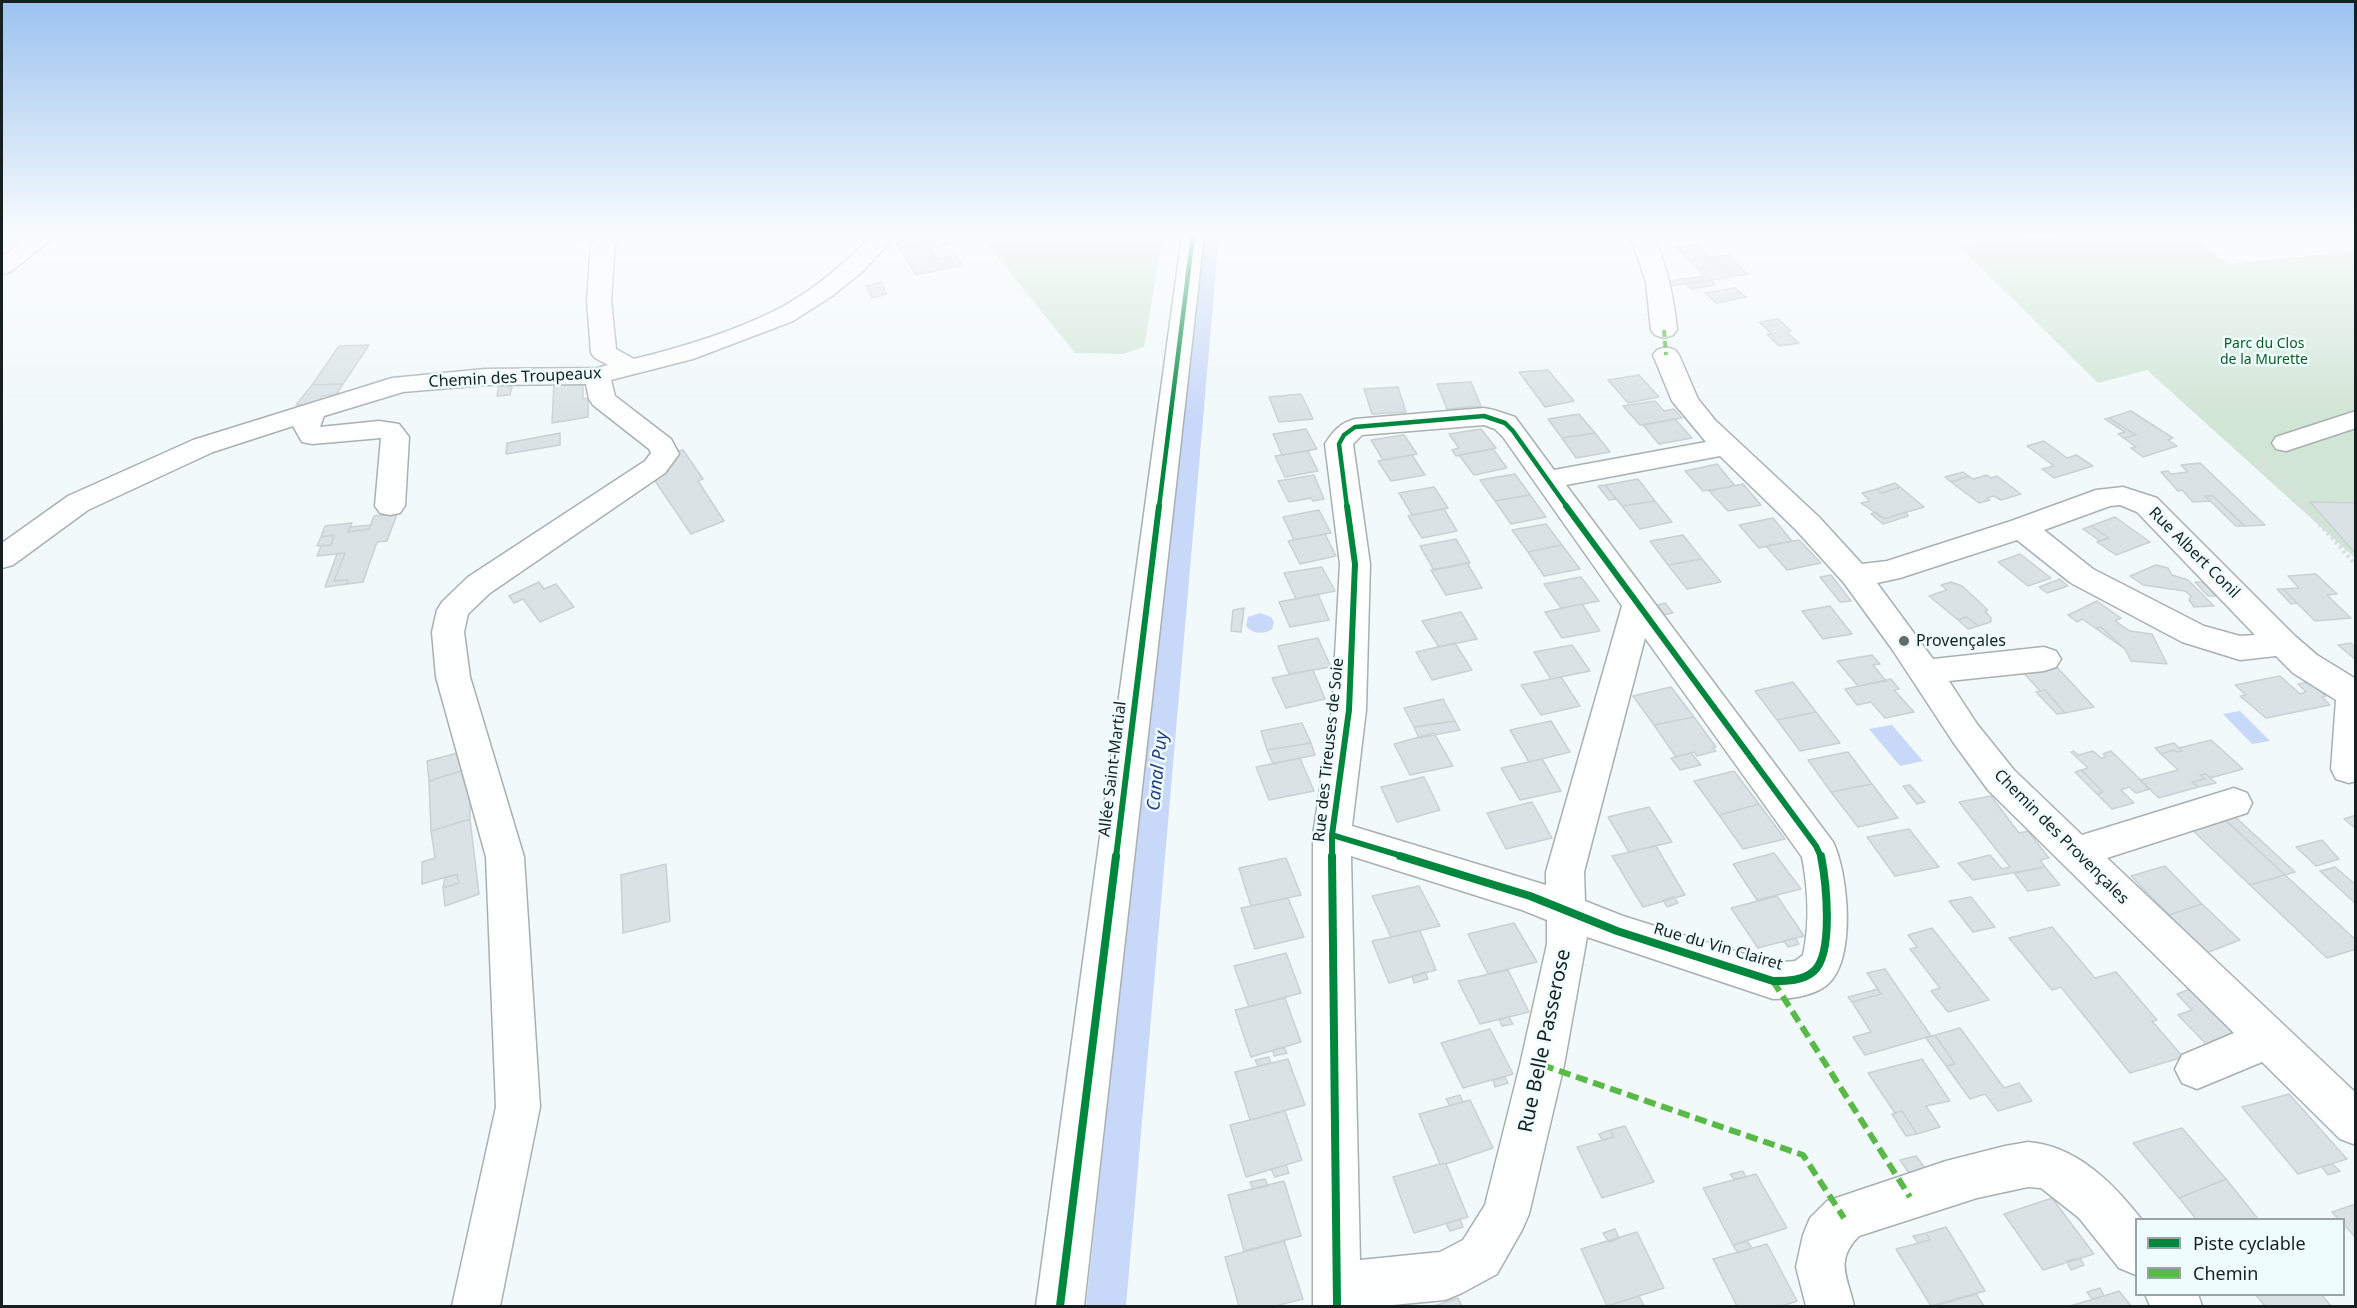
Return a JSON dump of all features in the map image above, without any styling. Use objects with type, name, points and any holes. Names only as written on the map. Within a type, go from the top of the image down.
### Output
[{"type":"street","points":[[476,1306],[518,1107],[505,857],[453,676],[448,632],[453,610],[479,585],[655,466],[665,454],[661,446],[602,399],[613,372],[604,353],[599,296]]},
{"type":"street","name":"Chemin des Troupeaux","points":[[2,558],[78,503],[203,447],[312,411],[401,384],[485,377],[613,372],[684,354],[738,335],[784,316],[815,296]]},
{"type":"street","name":"Allée Saint-Martial","points":[[1060,1306],[1186,296]]},
{"type":"street","name":"Chemin des Provençales","points":[[1661,296],[1666,343],[1685,401],[1724,447],[1808,524],[1855,576],[1965,733],[2001,780],[2355,1124]]},
{"type":"street","points":[[312,411],[306,427],[312,436],[325,437],[369,428],[390,430],[395,437],[390,506]]},
{"type":"street","name":"Rue des Tireuses de Soie","points":[[1337,1297],[1332,835],[1349,710],[1355,564],[1338,444],[1344,435],[1355,427],[1484,416],[1505,423],[1513,430],[1546,480]]},
{"type":"street","points":[[2286,443],[2355,419]]},
{"type":"street","points":[[1546,480],[1724,447]]},
{"type":"street","name":"Rue du Vin Clairet","points":[[1332,835],[1530,896],[1617,932],[1773,981],[1796,981],[1812,972],[1821,963],[1824,948],[1826,876],[1820,853],[1546,480]]},
{"type":"street","name":"Rue Albert Conil","points":[[1855,576],[1889,571],[2022,528],[2106,497],[2123,496],[2147,505],[2283,644],[2305,664],[2354,695]]},
{"type":"street","points":[[2022,528],[2082,576],[2193,634],[2240,648],[2283,644]]},
{"type":"street","name":"Rue Belle Passerose","points":[[1337,1297],[1445,1276],[1480,1257],[1506,1214],[1542,1065],[1567,944],[1565,872],[1638,605]]},
{"type":"street","points":[[1924,672],[2044,659]]},
{"type":"street","points":[[2349,769],[2354,695]]},
{"type":"street","points":[[2074,853],[2234,803]]},
{"type":"street","points":[[2197,1070],[2269,1039]]},
{"type":"street","points":[[1830,1306],[1820,1267],[1827,1235],[1844,1218],[2008,1167],[2040,1165],[2080,1185],[2111,1216],[2135,1250]]},
{"type":"path","points":[[2286,443],[2261,460],[2355,565]]},
{"type":"green space","points":[[1029,296],[1153,296],[1144,347],[1123,354],[1075,353]]},
{"type":"green space","name":"Parc du Clos de la Murette","points":[[2010,296],[2355,296],[2355,558],[2147,370],[2098,383]]},
{"type":"water","points":[[1260,613],[1271,617],[1274,622],[1272,629],[1258,633],[1246,626],[1248,617]]},
{"type":"water","points":[[2240,711],[2270,741],[2252,744],[2223,714]]},
{"type":"water","points":[[1892,725],[1923,761],[1900,766],[1869,729]]},
{"type":"building","points":[[1708,296],[1746,297],[1716,303]]},
{"type":"building","points":[[1778,319],[1791,331],[1787,332],[1799,343],[1779,346],[1767,334],[1772,334],[1759,322]]},
{"type":"building","points":[[369,345],[343,384],[312,385],[339,346]]},
{"type":"building","points":[[1548,370],[1574,401],[1545,407],[1519,372]]},
{"type":"building","points":[[1639,375],[1659,397],[1628,403],[1608,380]]},
{"type":"building","points":[[573,380],[572,385],[583,383],[583,399],[588,398],[588,417],[552,423],[554,383]]},
{"type":"building","points":[[509,382],[512,387],[510,395],[497,396],[499,384]]},
{"type":"building","points":[[1471,382],[1481,406],[1447,409],[1437,384]]},
{"type":"building","points":[[343,384],[336,395],[322,396],[318,404],[296,405],[312,385]]},
{"type":"building","points":[[1398,387],[1406,412],[1372,414],[1364,389]]},
{"type":"building","points":[[1301,394],[1313,419],[1279,422],[1269,397]]},
{"type":"building","points":[[1655,401],[1664,411],[1674,409],[1682,418],[1640,425],[1623,406]]},
{"type":"building","points":[[2131,411],[2173,438],[2168,440],[2177,446],[2143,457],[2131,448],[2136,447],[2124,438],[2136,435],[2109,418]]},
{"type":"building","points":[[1579,414],[1595,433],[1562,438],[1548,419]]},
{"type":"building","points":[[2109,418],[2136,435],[2124,438],[2118,434],[2125,432],[2105,419]]},
{"type":"building","points":[[1675,419],[1692,438],[1659,444],[1643,425]]},
{"type":"building","points":[[1306,429],[1317,449],[1282,455],[1273,434]]},
{"type":"building","points":[[1481,429],[1496,448],[1456,456],[1452,450],[1459,448],[1449,434]]},
{"type":"building","points":[[560,433],[560,445],[506,454],[507,443]]},
{"type":"building","points":[[1595,433],[1610,452],[1576,458],[1562,438]]},
{"type":"building","points":[[1404,435],[1417,454],[1383,460],[1371,440]]},
{"type":"building","points":[[2044,441],[2067,458],[2076,455],[2093,466],[2054,478],[2042,469],[2054,466],[2027,446]]},
{"type":"building","points":[[1493,449],[1507,468],[1474,475],[1459,455]]},
{"type":"building","points":[[683,450],[703,479],[698,481],[724,521],[691,534],[653,478],[674,452]]},
{"type":"building","points":[[1308,451],[1318,471],[1285,477],[1275,456]]},
{"type":"building","points":[[1412,455],[1425,475],[1391,481],[1378,461]]},
{"type":"building","points":[[2200,463],[2265,525],[2245,526],[2213,496],[2205,496],[2210,501],[2193,502],[2182,490],[2178,491],[2161,472],[2168,471],[2171,474],[2188,472],[2181,465]]},
{"type":"building","points":[[1717,464],[1735,486],[1703,491],[1685,471]]},
{"type":"building","points":[[1963,472],[1969,476],[1951,482],[1945,477]]},
{"type":"building","points":[[1515,474],[1530,495],[1495,501],[1480,480]]},
{"type":"building","points":[[1314,475],[1324,499],[1313,501],[1311,498],[1289,502],[1278,481]]},
{"type":"building","points":[[1987,475],[1991,478],[1997,476],[2021,494],[2001,500],[1994,496],[1987,498],[1990,500],[1979,503],[1951,482],[1969,476],[1973,479]]},
{"type":"building","points":[[1638,479],[1655,501],[1622,506],[1605,485]]},
{"type":"building","points":[[1895,483],[1900,487],[1882,493],[1877,489]]},
{"type":"building","points":[[1743,484],[1761,505],[1728,511],[1709,491]]},
{"type":"building","points":[[1605,485],[1616,499],[1609,500],[1598,486]]},
{"type":"building","points":[[1434,487],[1448,508],[1412,515],[1399,493]]},
{"type":"building","points":[[1900,487],[1924,507],[1884,519],[1861,503],[1870,501],[1862,493],[1877,489],[1882,493]]},
{"type":"building","points":[[1530,495],[1546,517],[1511,524],[1495,501]]},
{"type":"building","points":[[2205,496],[2213,496],[2244,526],[2236,526]]},
{"type":"building","points":[[1655,501],[1672,522],[1640,529],[1622,506]]},
{"type":"building","points":[[2310,502],[2356,503],[2356,554]]},
{"type":"building","points":[[1444,509],[1457,531],[1422,538],[1408,516]]},
{"type":"building","points":[[1319,510],[1331,533],[1294,540],[1283,517]]},
{"type":"building","points":[[1876,512],[1884,519],[1906,512],[1908,516],[1883,524],[1871,514]]},
{"type":"building","points":[[397,514],[387,541],[377,542],[363,582],[347,584],[348,580],[334,581],[345,553],[317,556],[321,546],[331,545],[334,535],[321,537],[325,526],[352,523],[348,532],[369,529],[374,516]]},
{"type":"building","points":[[2115,517],[2150,542],[2116,555],[2097,542],[2109,538],[2091,526]]},
{"type":"building","points":[[1773,518],[1792,541],[1759,548],[1739,525]]},
{"type":"building","points":[[1546,524],[1562,545],[1528,552],[1512,530]]},
{"type":"building","points":[[371,525],[369,529],[348,532],[350,527]]},
{"type":"building","points":[[2091,526],[2109,538],[2100,541],[2083,529]]},
{"type":"building","points":[[1325,534],[1336,556],[1300,564],[1288,541]]},
{"type":"building","points":[[334,535],[331,545],[317,546],[321,537]]},
{"type":"building","points":[[1683,535],[1702,559],[1668,565],[1650,541]]},
{"type":"building","points":[[1456,539],[1470,563],[1434,570],[1420,546]]},
{"type":"building","points":[[1799,540],[1821,563],[1787,570],[1766,546]]},
{"type":"building","points":[[1562,545],[1580,569],[1544,576],[1528,552]]},
{"type":"building","points":[[345,553],[334,581],[348,580],[347,584],[325,587],[337,554]]},
{"type":"building","points":[[2020,554],[2051,578],[2028,586],[1998,562]]},
{"type":"building","points":[[1702,559],[1721,582],[1687,589],[1668,565]]},
{"type":"building","points":[[1467,563],[1482,588],[1446,595],[1431,570]]},
{"type":"building","points":[[2156,565],[2168,568],[2172,575],[2188,580],[2214,606],[2194,607],[2189,600],[2191,596],[2185,591],[2143,585],[2130,576]]},
{"type":"building","points":[[1322,567],[1335,591],[1296,599],[1284,573]]},
{"type":"building","points":[[2316,574],[2337,594],[2327,595],[2351,618],[2315,621],[2283,589],[2299,588],[2288,576]]},
{"type":"building","points":[[1831,575],[1851,601],[1840,602],[1820,577]]},
{"type":"building","points":[[1581,577],[1599,601],[1561,608],[1544,584]]},
{"type":"building","points":[[2060,579],[2068,586],[2047,593],[2039,587]]},
{"type":"building","points":[[539,582],[544,589],[556,584],[574,607],[540,622],[523,599],[514,603],[509,596]]},
{"type":"building","points":[[1951,582],[1962,586],[1988,610],[1985,611],[1991,618],[1991,622],[1978,626],[1967,617],[1958,620],[1929,596],[1947,590],[1941,585]]},
{"type":"building","points":[[2195,582],[2203,582],[2216,596],[2208,596]]},
{"type":"building","points":[[2277,589],[2283,589],[2297,603],[2291,604]]},
{"type":"building","points":[[1318,594],[1329,620],[1290,627],[1279,602]]},
{"type":"building","points":[[2097,601],[2121,618],[2115,621],[2130,631],[2152,634],[2167,664],[2131,661],[2125,649],[2101,627],[2095,628],[2082,619],[2077,622],[2068,615]]},
{"type":"building","points":[[1665,603],[1673,613],[1657,616],[1650,607]]},
{"type":"building","points":[[1582,604],[1600,631],[1562,638],[1545,612]]},
{"type":"building","points":[[1830,606],[1852,634],[1823,639],[1802,611]]},
{"type":"building","points":[[1244,608],[1241,632],[1231,631],[1233,610]]},
{"type":"building","points":[[1461,612],[1477,639],[1439,647],[1422,621]]},
{"type":"building","points":[[1967,617],[1978,626],[1968,629],[1958,620]]},
{"type":"building","points":[[2101,627],[2125,649],[2095,628]]},
{"type":"building","points":[[1318,638],[1331,667],[1289,674],[1278,646]]},
{"type":"building","points":[[1455,643],[1472,670],[1432,680],[1416,652]]},
{"type":"building","points":[[2351,643],[2356,648],[2356,660],[2338,645]]},
{"type":"building","points":[[1572,645],[1590,671],[1551,679],[1534,652]]},
{"type":"building","points":[[1872,655],[1880,664],[1873,665],[1886,681],[1858,686],[1837,661]]},
{"type":"building","points":[[2053,663],[2094,707],[2065,713],[2045,690],[2040,691],[2020,669]]},
{"type":"building","points":[[1313,670],[1325,699],[1286,708],[1272,678]]},
{"type":"building","points":[[2280,676],[2300,694],[2306,692],[2298,684],[2310,682],[2326,696],[2322,697],[2330,705],[2266,718],[2240,696],[2246,695],[2235,685]]},
{"type":"building","points":[[1561,677],[1580,706],[1541,715],[1521,685]]},
{"type":"building","points":[[1891,679],[1899,689],[1894,690],[1914,712],[1885,718],[1871,702],[1857,705],[1845,689]]},
{"type":"building","points":[[1793,682],[1816,712],[1777,720],[1755,691]]},
{"type":"building","points":[[1671,687],[1694,717],[1654,725],[1633,696]]},
{"type":"building","points":[[2045,690],[2065,713],[2057,714],[2036,692]]},
{"type":"building","points":[[1443,699],[1455,721],[1414,727],[1404,708]]},
{"type":"building","points":[[1816,712],[1840,743],[1800,751],[1777,720]]},
{"type":"building","points":[[1694,717],[1716,747],[1713,748],[1716,751],[1697,756],[1694,752],[1676,757],[1654,725]]},
{"type":"building","points":[[1455,721],[1460,730],[1419,738],[1414,727]]},
{"type":"building","points":[[1551,721],[1570,752],[1529,762],[1510,730]]},
{"type":"building","points":[[1302,723],[1311,743],[1267,750],[1261,731]]},
{"type":"building","points":[[1434,733],[1453,766],[1410,775],[1394,744]]},
{"type":"building","points":[[2211,740],[2243,769],[2210,778],[2206,774],[2200,775],[2205,779],[2192,782],[2198,787],[2159,798],[2140,780],[2178,770],[2161,754],[2174,750],[2182,751],[2179,748]]},
{"type":"building","points":[[1311,743],[1315,755],[1273,764],[1267,750]]},
{"type":"building","points":[[2174,743],[2182,751],[2174,750],[2161,754],[2155,748]]},
{"type":"building","points":[[465,751],[470,768],[429,781],[427,761]]},
{"type":"building","points":[[2074,751],[2078,755],[2093,751],[2101,758],[2106,757],[2103,754],[2111,751],[2150,789],[2136,793],[2129,787],[2121,790],[2134,803],[2112,809],[2097,794],[2103,792],[2081,770],[2088,768],[2071,752]]},
{"type":"building","points":[[1848,752],[1872,784],[1831,792],[1808,760]]},
{"type":"building","points":[[1691,753],[1701,765],[1680,770],[1671,758]]},
{"type":"building","points":[[1300,758],[1314,791],[1269,800],[1256,767]]},
{"type":"building","points":[[1542,759],[1561,791],[1520,800],[1501,768]]},
{"type":"building","points":[[470,768],[470,819],[431,831],[429,781]]},
{"type":"building","points":[[2081,770],[2103,792],[2097,794],[2075,772]]},
{"type":"building","points":[[1734,771],[1759,804],[1719,815],[1694,781]]},
{"type":"building","points":[[2206,774],[2216,783],[2198,787],[2192,782],[2205,779],[2200,775]]},
{"type":"building","points":[[1424,777],[1440,810],[1397,822],[1381,787]]},
{"type":"building","points":[[1872,784],[1898,818],[1858,827],[1831,792]]},
{"type":"building","points":[[1910,785],[1925,802],[1917,804],[1903,786]]},
{"type":"building","points":[[1991,796],[2019,833],[2028,831],[2049,858],[2040,860],[2045,867],[1973,880],[1958,863],[1990,855],[2002,869],[2010,867],[1959,802]]},
{"type":"building","points":[[1532,802],[1552,838],[1506,849],[1487,813]]},
{"type":"building","points":[[1759,804],[1785,839],[1743,849],[1719,815]]},
{"type":"building","points":[[1649,807],[1672,842],[1629,852],[1608,817]]},
{"type":"building","points":[[2231,813],[2295,872],[2285,875],[2221,816]]},
{"type":"building","points":[[2356,815],[2356,829],[2344,819]]},
{"type":"building","points":[[2221,816],[2285,875],[2250,885],[2188,826]]},
{"type":"building","points":[[470,819],[479,894],[445,906],[443,888],[459,883],[457,874],[422,884],[422,862],[435,858],[431,831]]},
{"type":"building","points":[[1909,829],[1939,867],[1895,876],[1867,837]]},
{"type":"building","points":[[2322,840],[2339,859],[2316,866],[2296,847]]},
{"type":"building","points":[[1656,846],[1685,895],[1643,907],[1612,856]]},
{"type":"building","points":[[1774,853],[1801,889],[1757,900],[1733,864]]},
{"type":"building","points":[[1286,858],[1301,895],[1251,906],[1239,868]]},
{"type":"building","points":[[666,864],[670,921],[623,933],[621,875]]},
{"type":"building","points":[[2165,866],[2202,904],[2169,915],[2131,876]]},
{"type":"building","points":[[2045,867],[2060,885],[2028,891],[2014,873]]},
{"type":"building","points":[[2335,867],[2356,885],[2356,904],[2320,871]]},
{"type":"building","points":[[457,874],[459,883],[443,888],[445,878]]},
{"type":"building","points":[[2285,875],[2356,940],[2356,949],[2327,958],[2250,885]]},
{"type":"building","points":[[1419,886],[1440,926],[1391,937],[1372,896]]},
{"type":"building","points":[[1777,896],[1804,936],[1758,948],[1731,908]]},
{"type":"building","points":[[1674,897],[1678,903],[1667,907],[1663,900]]},
{"type":"building","points":[[1971,897],[1995,927],[1973,932],[1949,901]]},
{"type":"building","points":[[1288,898],[1304,937],[1255,949],[1241,908]]},
{"type":"building","points":[[2202,904],[2240,940],[2206,953],[2169,915]]},
{"type":"building","points":[[1514,923],[1537,962],[1488,974],[1468,934]]},
{"type":"building","points":[[2052,927],[2095,978],[2116,972],[2157,1020],[2152,1021],[2183,1057],[2130,1073],[2061,987],[2052,990],[2009,938]]},
{"type":"building","points":[[1932,928],[1989,1000],[1948,1012],[1931,991],[1940,988],[1910,949],[1917,947],[1908,935]]},
{"type":"building","points":[[1420,931],[1436,970],[1389,983],[1372,941]]},
{"type":"building","points":[[1795,938],[1799,944],[1788,947],[1784,941]]},
{"type":"building","points":[[1286,953],[1301,993],[1249,1007],[1234,966]]},
{"type":"building","points":[[1885,969],[1931,1036],[1865,1055],[1853,1037],[1871,1032],[1852,1002],[1881,994],[1867,973]]},
{"type":"building","points":[[1508,970],[1529,1012],[1480,1024],[1458,981]]},
{"type":"building","points":[[1425,972],[1428,979],[1414,983],[1412,976]]},
{"type":"building","points":[[1878,989],[1881,994],[1852,1002],[1848,997]]},
{"type":"building","points":[[2190,989],[2236,1036],[2208,1046],[2178,1015],[2192,1010],[2177,994]]},
{"type":"building","points":[[1285,998],[1301,1042],[1251,1057],[1235,1010]]},
{"type":"building","points":[[1509,1017],[1513,1024],[1502,1026],[1499,1019]]},
{"type":"building","points":[[1960,1028],[2004,1088],[2019,1083],[2032,1101],[1998,1111],[1985,1094],[1970,1099],[1946,1066],[1955,1064],[1935,1035]]},
{"type":"building","points":[[1490,1029],[1513,1074],[1463,1088],[1441,1043]]},
{"type":"building","points":[[1935,1035],[1955,1064],[1946,1066],[1926,1038]]},
{"type":"building","points":[[1284,1047],[1287,1053],[1274,1056],[1273,1050]]},
{"type":"building","points":[[1269,1057],[1271,1063],[1258,1066],[1255,1060]]},
{"type":"building","points":[[1288,1059],[1305,1105],[1250,1120],[1235,1072]]},
{"type":"building","points":[[1922,1059],[1950,1101],[1926,1106],[1940,1127],[1917,1134],[1902,1111],[1895,1113],[1868,1073]]},
{"type":"building","points":[[1505,1077],[1508,1083],[1495,1087],[1493,1080]]},
{"type":"building","points":[[2289,1094],[2347,1159],[2298,1174],[2242,1107]]},
{"type":"building","points":[[1460,1095],[1463,1102],[1450,1106],[1446,1099]]},
{"type":"building","points":[[1470,1100],[1493,1148],[1440,1164],[1419,1114]]},
{"type":"building","points":[[1285,1111],[1302,1160],[1246,1177],[1230,1125]]},
{"type":"building","points":[[1902,1111],[1917,1134],[1906,1136],[1892,1114]]},
{"type":"building","points":[[1625,1126],[1654,1182],[1602,1198],[1577,1147],[1614,1137],[1610,1130]]},
{"type":"building","points":[[2182,1128],[2226,1179],[2179,1198],[2133,1143]]},
{"type":"building","points":[[1610,1130],[1614,1137],[1602,1140],[1599,1134]]},
{"type":"building","points":[[1916,1156],[1925,1168],[1909,1173],[1900,1160]]},
{"type":"building","points":[[1446,1164],[1468,1217],[1414,1233],[1393,1177]]},
{"type":"building","points":[[2332,1164],[2340,1171],[2328,1175],[2322,1167]]},
{"type":"building","points":[[1286,1165],[1289,1173],[1275,1177],[1271,1169]]},
{"type":"building","points":[[1743,1171],[1746,1177],[1734,1179],[1730,1174]]},
{"type":"building","points":[[1756,1174],[1787,1228],[1733,1245],[1703,1188]]},
{"type":"building","points":[[1265,1179],[1268,1186],[1253,1189],[1250,1182]]},
{"type":"building","points":[[2226,1179],[2257,1218],[2195,1218],[2179,1198]]},
{"type":"building","points":[[1284,1181],[1301,1236],[1244,1251],[1228,1195]]},
{"type":"building","points":[[2052,1198],[2094,1254],[2043,1270],[2004,1214]]},
{"type":"building","points":[[2356,1204],[2356,1238],[2345,1226],[2345,1218],[2337,1218],[2332,1212]]},
{"type":"building","points":[[1460,1219],[1463,1227],[1450,1231],[1446,1224]]},
{"type":"building","points":[[1946,1227],[1985,1291],[1931,1306],[1896,1249],[1930,1240],[1926,1233]]},
{"type":"building","points":[[1615,1229],[1619,1238],[1609,1242],[1603,1233]]},
{"type":"building","points":[[1637,1232],[1664,1288],[1607,1306],[1581,1249]]},
{"type":"building","points":[[1926,1233],[1930,1240],[1918,1243],[1913,1236]]},
{"type":"building","points":[[1284,1241],[1303,1299],[1275,1306],[1239,1306],[1225,1257]]},
{"type":"building","points":[[1747,1241],[1752,1248],[1738,1253],[1733,1245]]},
{"type":"building","points":[[1767,1244],[1797,1301],[1782,1306],[1737,1306],[1713,1259]]},
{"type":"building","points":[[2080,1258],[2084,1265],[2071,1270],[2066,1261]]},
{"type":"building","points":[[2100,1288],[2104,1296],[2092,1299],[2087,1292]]},
{"type":"building","points":[[2119,1291],[2131,1306],[2070,1306],[2104,1296]]},
{"type":"building","points":[[1976,1294],[1984,1306],[1934,1306]]},
{"type":"building","points":[[1639,1296],[1644,1306],[1607,1306]]},
{"type":"building","points":[[2257,1296],[2323,1296],[2331,1306],[2265,1306]]},
{"type":"building","points":[[1458,1298],[1462,1306],[1433,1306],[1437,1305]]},
{"type":"waterway","name":"Canal Puy","points":[[1106,1306],[1204,296]]},
{"type":"marked path","points":[[1664,330],[1666,355]]},
{"type":"marked path","points":[[1773,981],[1910,1197]]},
{"type":"marked path","points":[[1542,1065],[1803,1155],[1844,1218]]},
{"type":"cycle path","points":[[1060,1306],[1185,296]]},
{"type":"cycle path","points":[[1332,835],[1530,896],[1617,931],[1773,981],[1787,981],[1807,976],[1817,967],[1824,952],[1826,909],[1825,878],[1821,856],[1816,846],[1505,423],[1484,416],[1355,427],[1344,435],[1339,444],[1355,564],[1349,710],[1332,835],[1337,1306]]},
{"type":"place","name":"Provençales","points":[[1904,641]]}]
